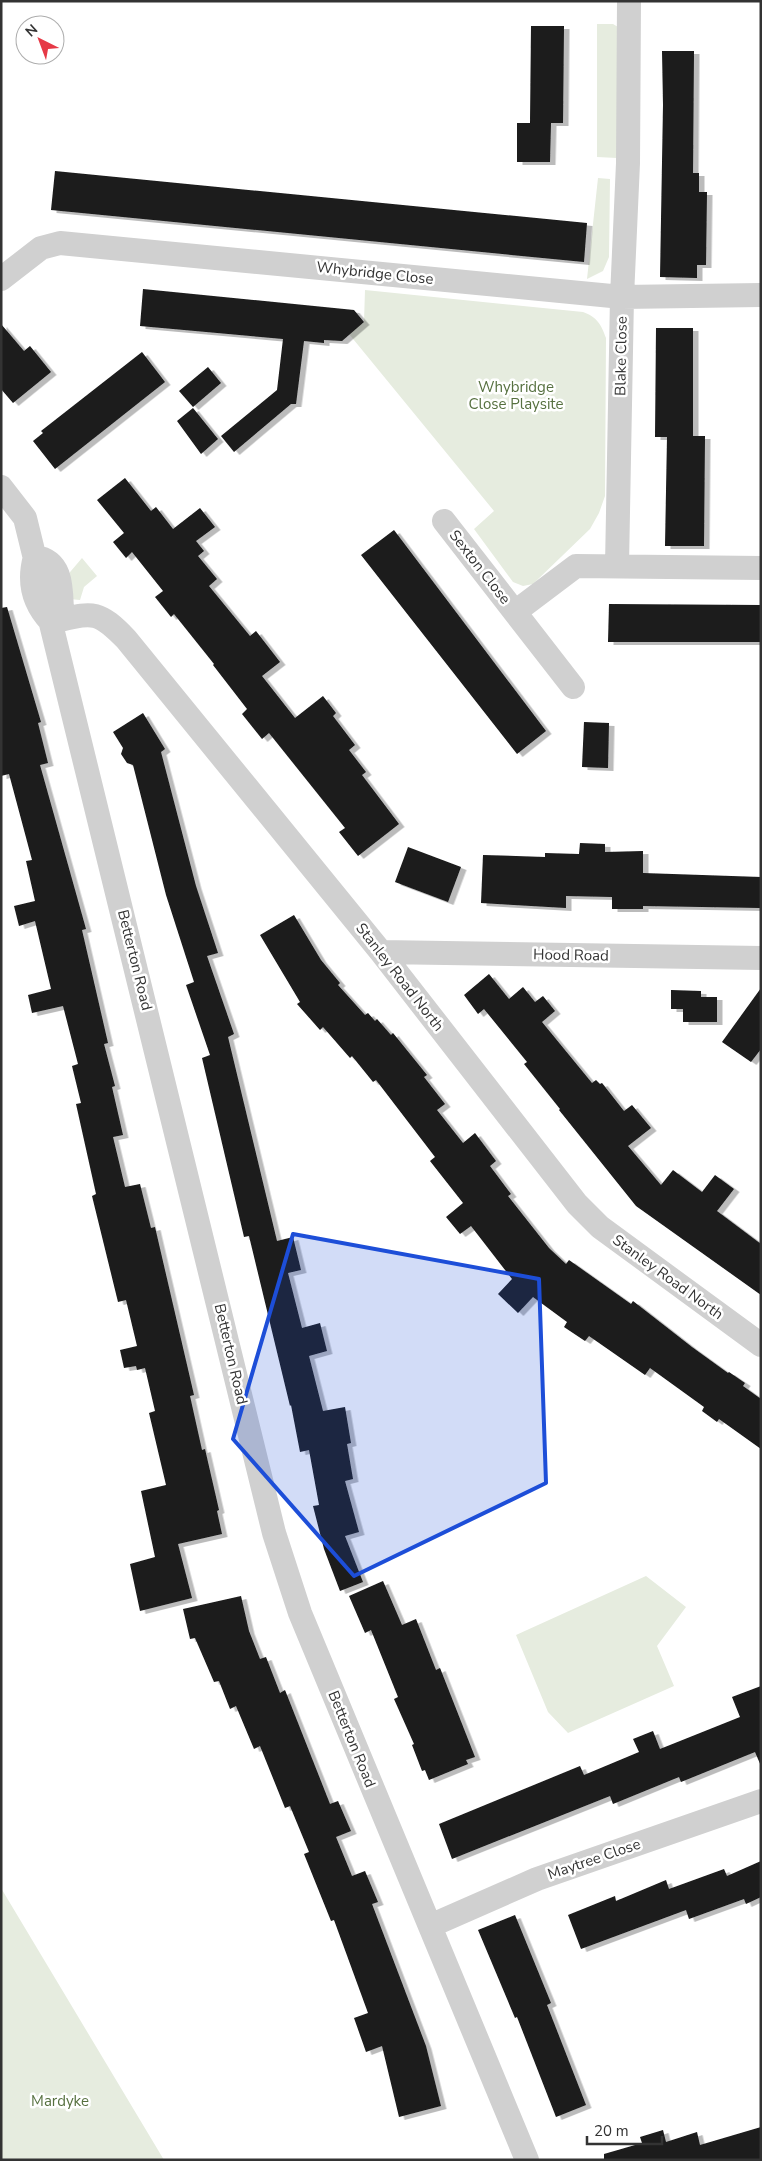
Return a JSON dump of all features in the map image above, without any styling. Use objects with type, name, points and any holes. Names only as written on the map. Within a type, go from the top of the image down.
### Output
[{"type":"street","name":"Blake Close","points":[[617,566],[622,297],[628,163],[629,1]]},
{"type":"street","name":"Whybridge Close","points":[[1,279],[41,248],[60,243],[622,297],[761,295]]},
{"type":"street","name":"Betterton Road","points":[[1,486],[25,518],[274,1533],[300,1613],[527,2160]]},
{"type":"street","name":"Sexton Close","points":[[444,521],[573,687]]},
{"type":"street","name":"Sexton Close","points":[[515,612],[576,566],[617,566]]},
{"type":"street","points":[[617,566],[761,568]]},
{"type":"street","name":"Stanley Road North","points":[[52,622],[93,614],[110,622],[126,639],[381,952],[578,1204],[600,1227],[761,1345]]},
{"type":"street","name":"Hood Road","points":[[381,952],[761,958]]},
{"type":"street","name":"Maytree Close","points":[[430,1926],[537,1879],[761,1801]]},
{"type":"highlighted area","points":[[293,1234],[539,1279],[546,1483],[354,1576],[233,1439]]},
{"type":"green space","points":[[597,24],[613,24],[618,27],[617,158],[597,157]]},
{"type":"green space","points":[[598,178],[610,179],[609,257],[603,271],[587,279]]},
{"type":"green space","name":"Whybridge Close Playsite","points":[[365,290],[583,312],[592,316],[600,325],[606,338],[605,496],[599,513],[590,529],[533,584],[523,586],[513,582],[474,529],[494,511],[349,334],[364,322]]},
{"type":"green space","points":[[82,558],[97,576],[84,587],[80,600],[69,599],[65,578]]},
{"type":"green space","points":[[646,1576],[686,1607],[657,1646],[674,1686],[568,1733],[548,1712],[516,1635]]},
{"type":"green space","name":"Mardyke","points":[[1,1888],[164,2160],[1,2160]]},
{"type":"building","points":[[531,26],[564,26],[563,123],[551,123],[550,162],[517,162],[517,123],[530,123]]},
{"type":"building","points":[[662,51],[694,51],[693,173],[699,173],[699,192],[707,192],[706,265],[697,265],[697,278],[660,277]]},
{"type":"building","points":[[55,171],[587,223],[584,262],[51,210]]},
{"type":"building","points":[[143,289],[354,310],[364,322],[342,341],[324,340],[324,343],[304,341],[296,404],[291,404],[234,452],[221,436],[277,390],[283,339],[140,326]]},
{"type":"building","points":[[1,324],[24,351],[30,346],[51,372],[13,403],[1,389]]},
{"type":"building","points":[[656,328],[693,328],[693,436],[705,436],[704,546],[665,546],[667,437],[655,437]]},
{"type":"building","points":[[142,352],[165,382],[55,469],[33,441],[43,433],[41,431]]},
{"type":"building","points":[[208,367],[221,383],[193,407],[179,391]]},
{"type":"building","points":[[193,408],[218,439],[201,454],[177,421]]},
{"type":"building","points":[[125,478],[151,511],[156,507],[173,529],[200,508],[215,527],[196,541],[204,551],[198,556],[217,579],[209,586],[250,636],[256,631],[280,662],[262,676],[295,718],[323,696],[336,713],[333,716],[355,745],[349,750],[366,772],[362,775],[399,824],[358,856],[339,832],[345,828],[269,733],[262,739],[242,714],[247,709],[214,664],[174,614],[171,617],[155,597],[163,591],[132,552],[126,558],[113,542],[124,533],[97,500]]},
{"type":"building","points":[[394,530],[546,731],[517,754],[361,555]]},
{"type":"building","points":[[609,604],[761,605],[761,642],[608,642]]},
{"type":"building","points":[[7,607],[41,722],[38,723],[48,763],[40,765],[86,929],[82,930],[108,1043],[104,1044],[115,1086],[112,1087],[123,1135],[113,1137],[125,1187],[140,1184],[151,1228],[155,1227],[194,1395],[190,1396],[202,1450],[205,1449],[219,1510],[217,1511],[222,1534],[178,1544],[192,1598],[140,1611],[130,1564],[155,1557],[141,1491],[166,1485],[149,1413],[155,1411],[145,1368],[137,1370],[136,1366],[124,1368],[120,1350],[137,1346],[126,1300],[118,1302],[92,1196],[96,1194],[76,1104],[81,1103],[72,1066],[78,1064],[63,1006],[32,1013],[28,995],[51,989],[35,921],[19,926],[14,906],[35,901],[26,861],[32,860],[9,774],[1,776],[1,608]]},
{"type":"building","points":[[143,713],[165,749],[161,752],[196,886],[218,953],[207,956],[234,1034],[228,1037],[277,1241],[293,1237],[301,1270],[288,1273],[302,1328],[320,1323],[327,1351],[309,1356],[323,1411],[345,1407],[351,1443],[347,1444],[353,1479],[345,1481],[359,1532],[345,1536],[363,1582],[340,1591],[324,1549],[313,1506],[319,1505],[309,1450],[300,1452],[291,1405],[249,1236],[244,1237],[202,1058],[210,1055],[186,985],[194,982],[166,895],[133,765],[127,763],[121,754],[123,748],[113,732]]},
{"type":"building","points":[[584,722],[609,723],[608,768],[582,767]]},
{"type":"building","points":[[580,843],[605,844],[605,852],[643,851],[643,873],[761,877],[761,908],[643,906],[643,909],[612,909],[612,897],[566,896],[566,908],[481,903],[483,855],[545,857],[545,853],[579,854]]},
{"type":"building","points":[[408,847],[461,867],[448,902],[395,882]]},
{"type":"building","points":[[294,915],[321,960],[340,983],[338,985],[365,1015],[368,1013],[375,1021],[377,1019],[391,1035],[393,1033],[427,1075],[424,1077],[445,1104],[437,1110],[463,1143],[475,1133],[496,1161],[490,1166],[511,1194],[508,1196],[549,1248],[566,1264],[569,1260],[631,1304],[633,1301],[692,1347],[745,1383],[743,1386],[761,1399],[761,1449],[719,1419],[717,1422],[702,1411],[704,1407],[650,1368],[645,1375],[589,1336],[585,1341],[564,1327],[567,1322],[533,1297],[518,1313],[498,1294],[512,1279],[471,1226],[460,1234],[446,1217],[463,1203],[430,1161],[435,1157],[376,1080],[373,1082],[352,1056],[350,1058],[323,1027],[320,1030],[297,1004],[300,1002],[260,935]]},
{"type":"building","points":[[489,974],[509,999],[523,987],[535,1002],[543,996],[555,1011],[542,1022],[592,1083],[596,1080],[600,1084],[602,1083],[624,1111],[632,1105],[651,1128],[628,1146],[661,1185],[673,1170],[702,1192],[715,1175],[734,1189],[717,1211],[761,1244],[761,1295],[636,1206],[559,1110],[524,1064],[527,1062],[484,1009],[478,1014],[464,995]]},
{"type":"building","points":[[761,988],[761,1049],[751,1062],[722,1042]]},
{"type":"building","points":[[671,990],[701,991],[701,997],[717,997],[717,1022],[683,1022],[683,1009],[671,1009]]},
{"type":"building","points":[[383,1581],[402,1625],[416,1619],[436,1670],[440,1668],[475,1757],[466,1760],[468,1764],[429,1780],[425,1770],[422,1771],[412,1745],[414,1744],[394,1699],[398,1697],[371,1630],[365,1633],[349,1596]]},
{"type":"building","points":[[241,1596],[249,1631],[260,1659],[266,1657],[280,1693],[285,1690],[330,1804],[338,1801],[351,1831],[336,1837],[352,1876],[365,1871],[378,1902],[372,1904],[426,2046],[441,2106],[399,2117],[382,2046],[366,2052],[354,2018],[368,2013],[334,1920],[331,1921],[304,1854],[309,1852],[290,1806],[285,1808],[260,1746],[254,1749],[236,1706],[230,1709],[219,1681],[214,1682],[195,1638],[190,1639],[183,1609]]},
{"type":"building","points":[[761,1686],[761,1766],[755,1752],[681,1782],[679,1777],[613,1804],[610,1796],[452,1859],[439,1824],[580,1766],[584,1775],[639,1752],[633,1739],[653,1731],[660,1749],[740,1717],[732,1697]]},
{"type":"building","points":[[761,1861],[761,1897],[746,1904],[744,1899],[689,1919],[686,1910],[581,1949],[568,1915],[615,1896],[616,1901],[666,1880],[669,1889],[724,1869],[727,1876]]},
{"type":"building","points":[[515,1915],[551,2003],[547,2005],[586,2105],[556,2117],[517,2017],[515,2018],[478,1930]]},
{"type":"building","points":[[761,2127],[761,2160],[604,2160],[604,2154],[642,2143],[640,2137],[663,2130],[666,2142],[697,2132],[700,2145]]}]
